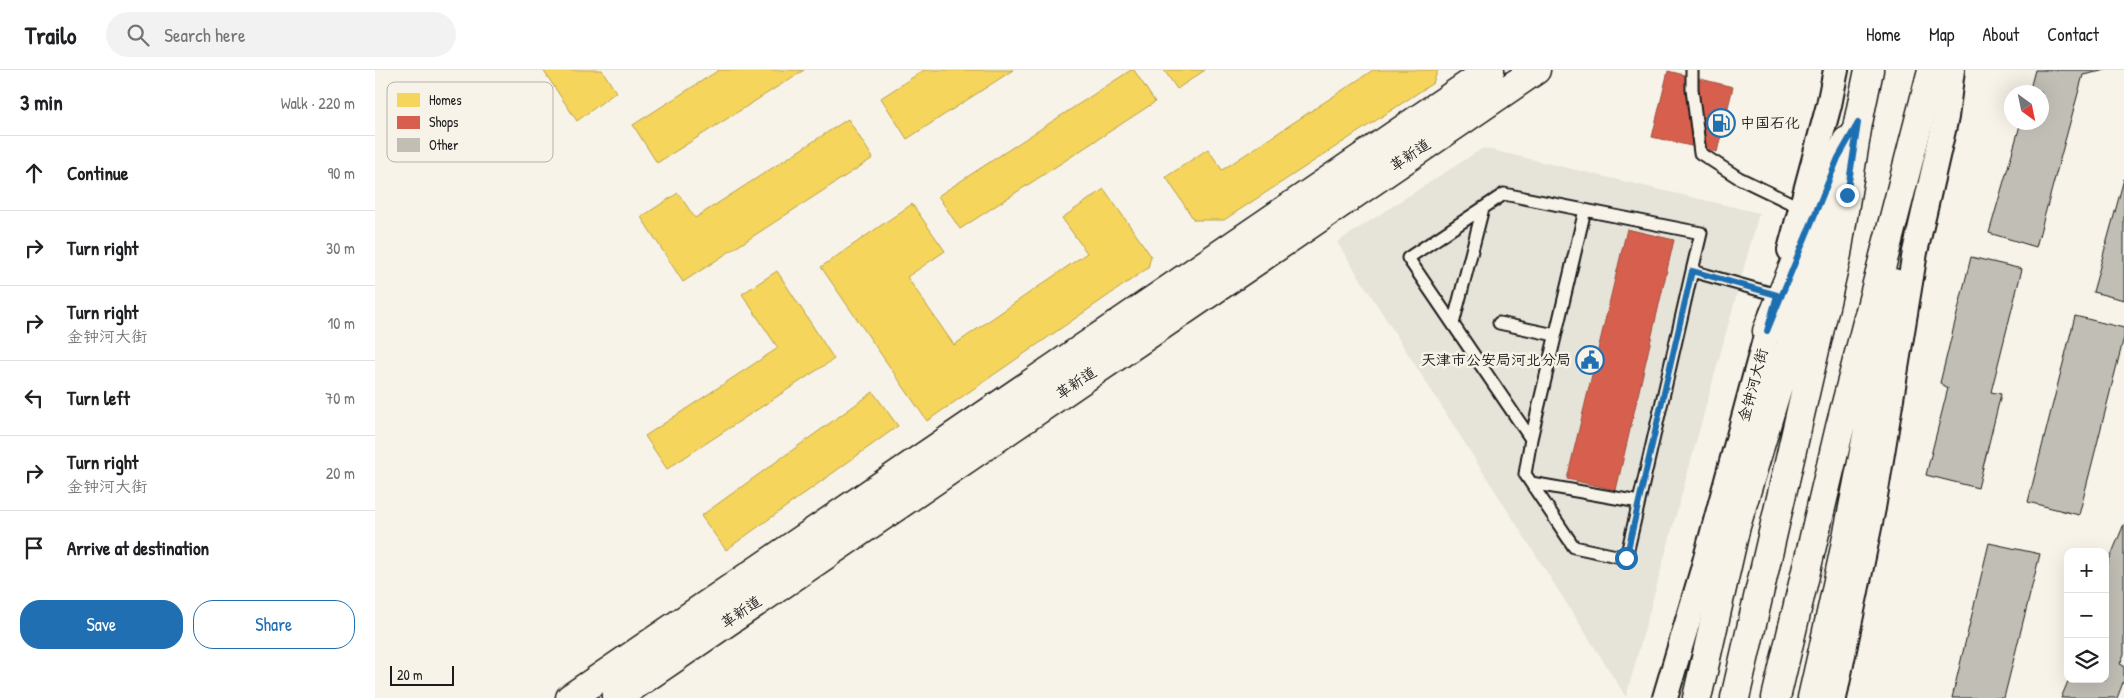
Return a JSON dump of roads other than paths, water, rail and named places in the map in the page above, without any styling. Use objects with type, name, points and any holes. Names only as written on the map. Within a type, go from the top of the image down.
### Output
[{"type":"main road","points":[[1735,698],[1837,254],[1858,123],[1869,70]]},
{"type":"main road","points":[[1777,698],[1840,427],[1933,70]]},
{"type":"main road","name":"革新道","points":[[569,698],[1501,76]]},
{"type":"main road","name":"革新道","points":[[616,698],[1501,76]]},
{"type":"main road","points":[[1812,698],[1835,599],[1870,429],[1924,101]]},
{"type":"main road","points":[[1767,331],[1838,158],[1858,123]]},
{"type":"main road","points":[[1697,698],[1736,526],[1858,123]]},
{"type":"main road","points":[[1690,698],[1711,636]]},
{"type":"street","name":"金钟河大街","points":[[1665,698],[1702,573],[1829,105],[1836,70]]},
{"type":"street","points":[[1834,698],[1873,508],[1915,252],[1951,93],[1952,70]]},
{"type":"lane","points":[[1692,70],[1692,89],[1700,153],[1739,178],[1801,208]]},
{"type":"lane","points":[[1531,439],[1408,258],[1505,194],[1701,233],[1626,558],[1574,547],[1525,474],[1531,439],[1585,210]]},
{"type":"lane","points":[[1453,324],[1483,208]]},
{"type":"lane","points":[[1692,271],[1777,295]]},
{"type":"lane","points":[[1499,323],[1555,335]]},
{"type":"lane","points":[[1531,483],[1639,502]]},
{"type":"place","name":"中国石化","points":[[1721,123]]},
{"type":"place","name":"天津市公安局河北分局","points":[[1590,360]]}]
